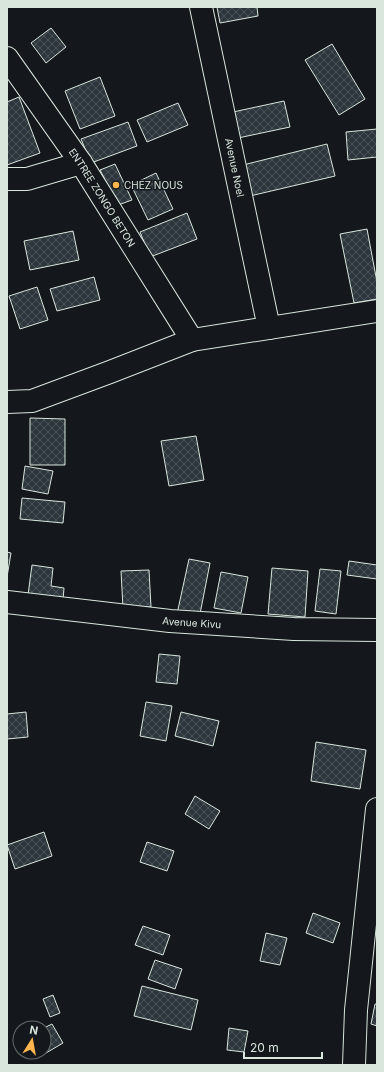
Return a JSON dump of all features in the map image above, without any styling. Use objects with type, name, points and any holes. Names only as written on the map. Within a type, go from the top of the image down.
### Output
[{"type":"street","name":"Avenue Noel","points":[[201,7],[269,328]]},
{"type":"street","name":"ENTREE ZONGO BETON","points":[[7,58],[81,163],[192,340]]},
{"type":"street","points":[[7,179],[27,179],[81,163]]},
{"type":"street","points":[[7,402],[32,401],[192,340],[377,311]]},
{"type":"street","name":"Avenue Kivu","points":[[7,602],[170,621],[294,629],[377,630]]},
{"type":"street","points":[[354,1065],[356,1010],[376,820]]},
{"type":"building","points":[[217,7],[257,7],[258,16],[220,23]]},
{"type":"building","points":[[51,28],[66,47],[46,63],[31,43]]},
{"type":"building","points":[[332,44],[365,99],[339,115],[305,60]]},
{"type":"building","points":[[100,77],[115,116],[80,129],[65,91]]},
{"type":"building","points":[[19,97],[40,153],[7,165],[7,102]]},
{"type":"building","points":[[284,101],[290,127],[238,138],[233,112]]},
{"type":"building","points":[[178,103],[188,125],[147,142],[137,120]]},
{"type":"building","points":[[128,122],[137,146],[91,163],[81,139]]},
{"type":"building","points":[[377,129],[377,157],[348,160],[346,132]]},
{"type":"building","points":[[327,144],[335,176],[250,196],[243,165]]},
{"type":"building","name":"CHEZ NOUS","points":[[115,164],[132,200],[118,205],[100,170]]},
{"type":"building","points":[[156,173],[173,209],[148,220],[131,185]]},
{"type":"building","points":[[187,213],[197,239],[150,257],[140,232]]},
{"type":"building","points":[[367,229],[377,282],[377,299],[354,303],[340,234]]},
{"type":"building","points":[[73,231],[79,260],[30,270],[24,241]]},
{"type":"building","points":[[94,277],[100,300],[57,311],[50,289]]},
{"type":"building","points":[[37,287],[48,320],[20,329],[9,296]]},
{"type":"building","points":[[30,418],[65,419],[65,465],[30,465]]},
{"type":"building","points":[[196,436],[204,480],[169,486],[161,441]]},
{"type":"building","points":[[25,466],[53,471],[48,494],[22,489]]},
{"type":"building","points":[[22,498],[65,502],[63,523],[20,519]]},
{"type":"building","points":[[7,552],[11,553],[7,577]]},
{"type":"building","points":[[189,559],[210,563],[199,619],[177,614]]},
{"type":"building","points":[[349,561],[377,565],[377,579],[347,575]]},
{"type":"building","points":[[32,565],[53,568],[51,586],[64,588],[63,600],[28,595]]},
{"type":"building","points":[[272,568],[308,571],[305,617],[268,614]]},
{"type":"building","points":[[320,569],[341,571],[336,614],[315,611]]},
{"type":"building","points":[[149,570],[151,607],[123,608],[121,571]]},
{"type":"building","points":[[221,572],[248,577],[241,613],[214,608]]},
{"type":"building","points":[[159,654],[180,656],[177,684],[156,682]]},
{"type":"building","points":[[146,702],[172,706],[166,741],[140,736]]},
{"type":"building","points":[[26,712],[28,737],[7,739],[7,714]]},
{"type":"building","points":[[181,712],[219,721],[213,746],[175,736]]},
{"type":"building","points":[[316,742],[366,750],[360,789],[311,781]]},
{"type":"building","points":[[195,796],[220,811],[209,829],[185,814]]},
{"type":"building","points":[[44,832],[52,856],[15,869],[7,845]]},
{"type":"building","points":[[147,842],[174,851],[167,871],[140,862]]},
{"type":"building","points":[[313,913],[340,923],[333,943],[306,933]]},
{"type":"building","points":[[143,926],[170,935],[163,955],[135,945]]},
{"type":"building","points":[[266,933],[287,938],[280,965],[260,961]]},
{"type":"building","points":[[155,960],[182,969],[175,989],[148,979]]},
{"type":"building","points":[[142,986],[198,1000],[191,1030],[134,1016]]},
{"type":"building","points":[[53,995],[60,1013],[50,1017],[43,999]]},
{"type":"building","points":[[375,1004],[377,1004],[377,1026],[371,1024]]},
{"type":"building","points":[[52,1024],[63,1043],[52,1049]]},
{"type":"building","points":[[229,1028],[248,1031],[244,1052],[227,1050]]},
{"type":"place","name":"CHEZ NOUS","points":[[116,185]]}]
